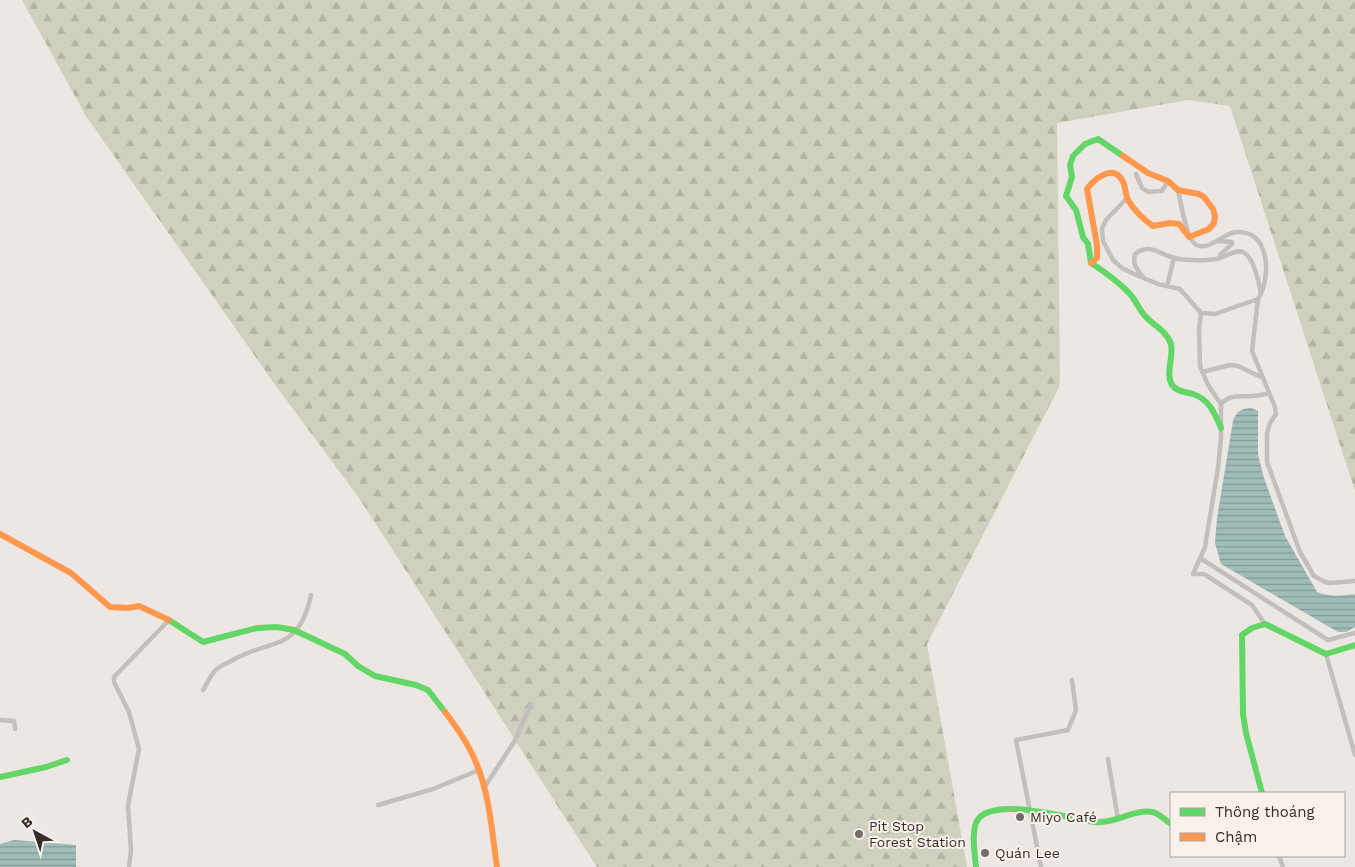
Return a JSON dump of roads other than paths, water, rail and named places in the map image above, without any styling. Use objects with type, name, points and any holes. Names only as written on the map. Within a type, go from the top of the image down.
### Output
[{"type":"street","points":[[1189,237],[1209,229],[1214,223],[1213,209],[1204,197],[1199,194],[1178,190],[1168,181],[1148,173],[1098,139],[1092,140],[1080,148],[1070,164],[1072,177],[1066,196],[1076,210],[1083,236],[1088,244],[1091,262],[1111,276],[1130,294],[1146,318],[1164,332],[1170,341],[1173,354],[1170,374],[1171,384],[1179,390],[1206,400],[1216,414],[1221,428]]},
{"type":"street","points":[[1091,262],[1096,258],[1097,245],[1087,196],[1093,181],[1103,175],[1116,174],[1123,179],[1127,198],[1140,215],[1153,226],[1170,223],[1179,224],[1191,241],[1198,246],[1206,246],[1225,236],[1239,232],[1256,239],[1267,264],[1266,279],[1259,297],[1252,351],[1275,407],[1276,414],[1270,423],[1267,433],[1267,462],[1300,552],[1314,576],[1329,583],[1355,581]]},
{"type":"street","points":[[1136,174],[1142,188],[1148,192],[1162,191],[1168,181]]},
{"type":"street","points":[[1178,190],[1189,237]]},
{"type":"street","points":[[1127,198],[1104,224],[1102,234],[1103,241],[1118,265],[1144,278],[1180,289],[1201,313],[1215,314],[1259,297]]},
{"type":"street","points":[[1215,242],[1228,240],[1232,244],[1219,258]]},
{"type":"street","points":[[1144,278],[1134,262],[1135,254],[1140,250],[1150,248],[1174,258],[1199,261],[1219,258],[1238,251],[1246,254],[1256,272],[1259,297]]},
{"type":"street","points":[[1167,286],[1174,258]]},
{"type":"street","points":[[1201,313],[1199,330],[1200,366],[1208,385],[1221,404],[1221,428],[1215,491],[1204,547],[1193,574],[1204,574],[1252,605],[1265,624],[1326,654],[1355,645]]},
{"type":"street","points":[[1202,372],[1230,365],[1238,366],[1263,378]]},
{"type":"street","points":[[1221,404],[1226,398],[1232,396],[1255,396],[1269,393]]},
{"type":"street","points":[[0,534],[64,568],[110,607],[128,608],[139,606],[169,620],[198,640],[206,643],[233,633],[257,628],[277,627],[297,632],[345,654],[358,666],[375,676],[416,685],[428,690],[461,733],[479,770],[484,788],[497,867]]},
{"type":"street","points":[[1200,558],[1328,640],[1355,633]]},
{"type":"street","points":[[203,690],[216,670],[242,654],[277,644],[297,632],[309,608],[312,595]]},
{"type":"street","points":[[129,867],[131,850],[128,804],[138,749],[129,712],[114,682],[114,678],[169,620]]},
{"type":"street","points":[[1262,792],[1248,742],[1243,714],[1241,644],[1242,635],[1246,631],[1265,624]]},
{"type":"street","points":[[1326,654],[1355,755]]},
{"type":"street","points":[[1041,867],[1016,740],[1068,730],[1076,710],[1072,680]]},
{"type":"street","points":[[484,788],[514,742],[531,704]]},
{"type":"street","points":[[0,720],[14,721],[15,729]]},
{"type":"street","points":[[1108,759],[1118,819]]},
{"type":"street","points":[[0,777],[67,760]]},
{"type":"street","points":[[378,805],[433,789],[479,770]]},
{"type":"street","points":[[976,867],[974,833],[979,818],[985,814],[1000,810],[1030,810],[1071,816],[1097,823],[1150,812],[1162,816],[1170,823]]},
{"type":"water","points":[[1251,408],[1258,411],[1258,455],[1264,478],[1285,536],[1317,592],[1340,596],[1355,595],[1355,627],[1346,632],[1338,632],[1221,564],[1215,543],[1217,518],[1233,421],[1239,411]]},
{"type":"water","points":[[14,840],[76,845],[76,867],[0,867],[0,844]]},
{"type":"place","name":"Miyo Café","points":[[1020,817]]},
{"type":"place","name":"Pit Stop Forest Station","points":[[859,834]]},
{"type":"place","name":"Quán Lee","points":[[985,853]]}]
